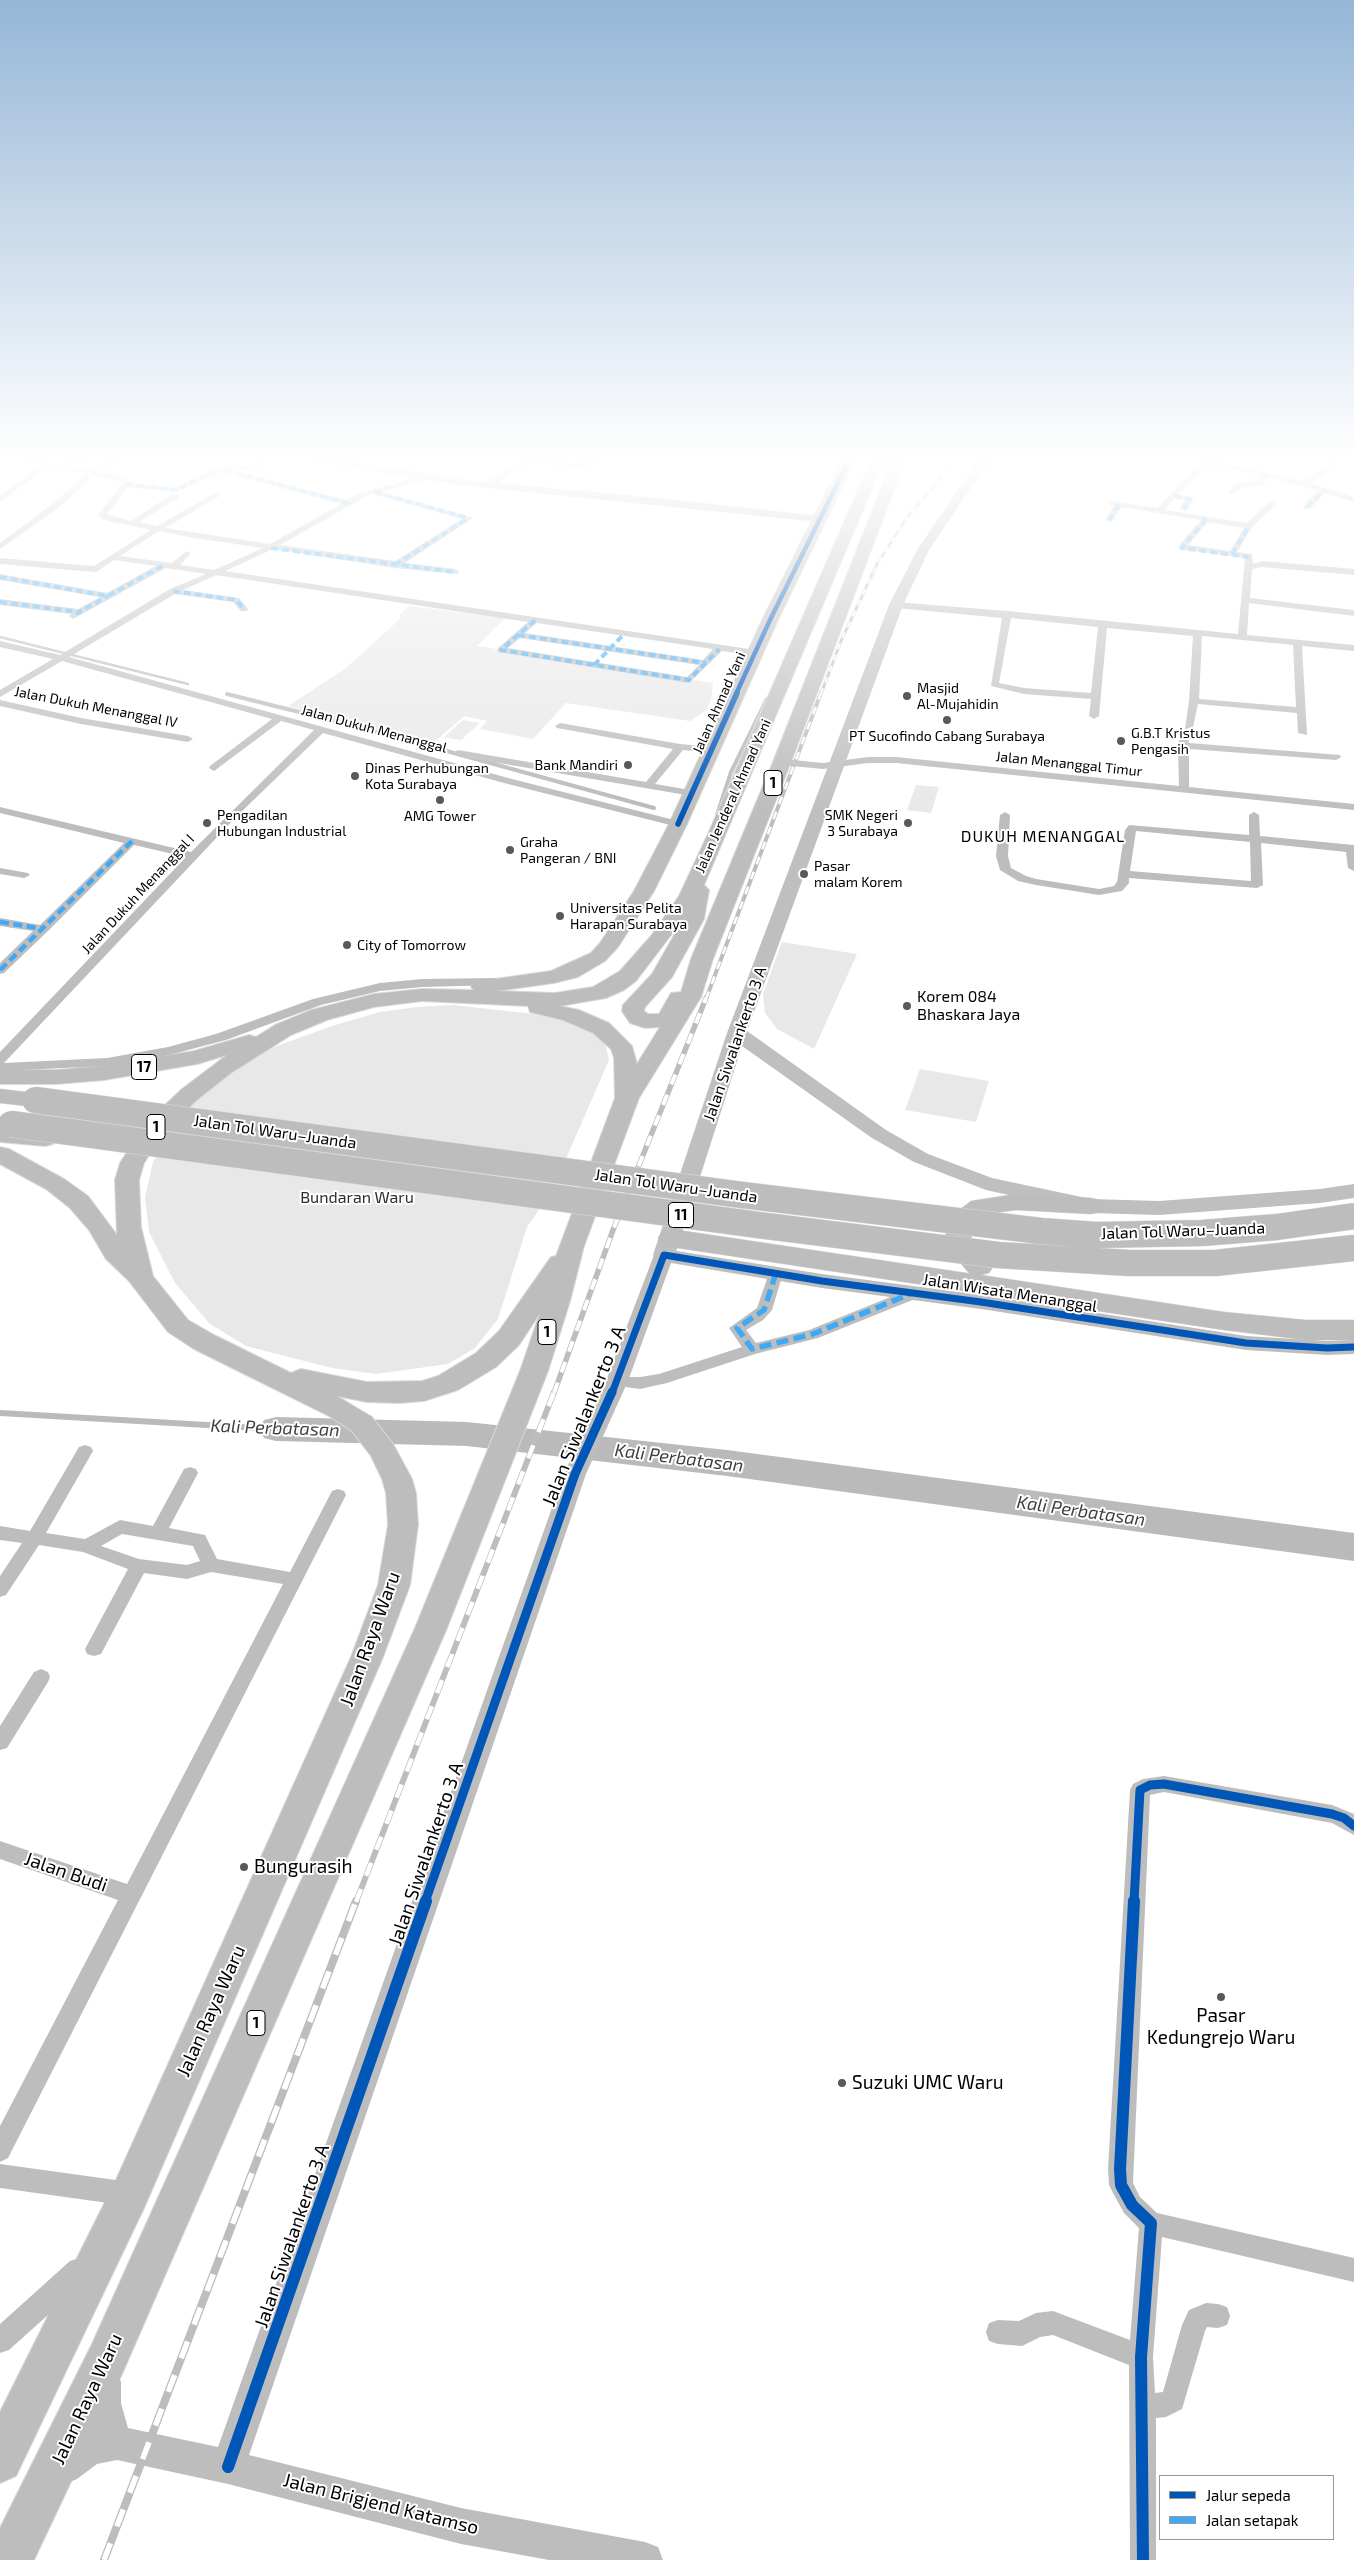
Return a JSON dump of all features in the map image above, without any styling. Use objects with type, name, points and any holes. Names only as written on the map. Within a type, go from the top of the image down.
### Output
[{"type":"highway","name":"Jalan Ahmad Yani","points":[[439,994],[509,982],[554,977],[580,968],[598,957],[608,947],[644,891],[678,824],[791,577]]},
{"type":"highway","name":"Jalan Jenderal Ahmad Yani","points":[[476,996],[555,1000],[598,993],[616,985],[628,976],[658,940],[693,887],[788,643],[821,577]]},
{"type":"highway","name":"Jalan Jenderal Ahmad Yani","points":[[627,1098],[690,996],[702,959],[782,762],[854,577]]},
{"type":"highway","points":[[788,643],[778,626],[795,587],[789,582]]},
{"type":"highway","points":[[678,824],[689,830],[694,838],[693,887],[699,891],[694,920],[661,977],[634,1005],[632,1011],[635,1016],[645,1021],[667,1018],[702,959]]},
{"type":"highway","points":[[644,891],[658,940]]},
{"type":"highway","name":"Jalan Raya Waru","points":[[0,2460],[130,2194],[374,1639],[394,1585],[403,1525],[401,1493],[397,1479],[383,1451],[362,1424],[339,1409],[204,1342],[178,1326],[140,1278],[128,1227],[127,1180],[132,1163],[155,1127],[185,1099],[223,1068],[289,1027],[320,1015],[374,1001],[439,994],[476,996]]},
{"type":"highway","name":"1","points":[[476,996],[550,1009],[601,1028],[621,1046],[625,1058],[627,1098]]},
{"type":"highway","points":[[253,1026],[289,1027]]},
{"type":"highway","name":"17","points":[[0,1077],[56,1077],[151,1066],[242,1044],[289,1027]]},
{"type":"highway","points":[[0,1083],[99,1097],[122,1105],[124,1113],[119,1123],[108,1133],[88,1140],[72,1141],[4,1127]]},
{"type":"highway","name":"Jalan Tol Waru–Juanda","points":[[0,1096],[742,1195],[1041,1231],[1096,1235],[1202,1234],[1277,1227],[1354,1216]]},
{"type":"highway","name":"Jalan Raya Waru","points":[[9,2560],[107,2359],[431,1628],[517,1416],[557,1301],[571,1246],[627,1098]]},
{"type":"highway","name":"Jalan Tol Waru–Juanda","points":[[4,1127],[758,1226],[998,1254],[1129,1263],[1215,1263],[1354,1248]]},
{"type":"highway","points":[[0,1154],[55,1184],[79,1202],[100,1226],[115,1253],[140,1278]]},
{"type":"highway","points":[[1039,1294],[996,1277],[969,1260],[961,1249],[958,1236],[964,1219],[980,1207],[1006,1203],[1040,1202],[1091,1206]]},
{"type":"highway","points":[[243,1360],[290,1376],[367,1392],[424,1391],[440,1386],[471,1370],[509,1338],[571,1246]]},
{"type":"highway","points":[[667,1246],[1039,1294],[1224,1321],[1306,1330],[1354,1330]]},
{"type":"main road","name":"Jalan Siwalankerto 3 A","points":[[667,1246],[737,1033],[804,851],[838,766],[896,605],[910,577]]},
{"type":"main road","points":[[737,1033],[879,1134],[921,1158],[986,1183],[1091,1206],[1179,1208],[1320,1196],[1354,1191]]},
{"type":"street","points":[[3,577],[108,596]]},
{"type":"street","points":[[0,602],[76,614],[145,577]]},
{"type":"street","points":[[0,694],[173,591],[202,577]]},
{"type":"street","points":[[251,577],[756,653]]},
{"type":"street","points":[[1242,637],[1247,577]]},
{"type":"street","points":[[173,591],[236,600],[244,609]]},
{"type":"street","points":[[1245,600],[1354,613]]},
{"type":"street","points":[[896,605],[1354,648]]},
{"type":"street","points":[[1006,614],[994,684],[1024,691],[1096,696]]},
{"type":"street","points":[[535,620],[501,650],[690,680],[719,648]]},
{"type":"street","points":[[1094,716],[1104,624]]},
{"type":"street","points":[[1188,727],[1194,701],[1198,632]]},
{"type":"street","points":[[518,634],[706,664]]},
{"type":"street","points":[[594,666],[625,634]]},
{"type":"street","points":[[1297,642],[1303,733]]},
{"type":"street","name":"Jalan Dukuh Menanggal","points":[[0,644],[66,656],[279,718],[508,781],[678,824]]},
{"type":"street","points":[[1194,701],[1300,710]]},
{"type":"street","name":"Jalan Dukuh Menanggal IV","points":[[0,703],[81,721],[188,739]]},
{"type":"street","points":[[214,768],[279,718]]},
{"type":"street","points":[[560,726],[712,750]]},
{"type":"street","name":"Jalan Dukuh Menanggal I","points":[[0,1060],[194,856],[321,729]]},
{"type":"street","points":[[1184,789],[1183,743],[1336,757]]},
{"type":"street","points":[[648,786],[680,746]]},
{"type":"street","points":[[458,753],[692,793]]},
{"type":"street","name":"Jalan Menanggal Timur","points":[[782,762],[838,766],[868,760],[896,760],[1354,807]]},
{"type":"street","points":[[0,810],[194,856]]},
{"type":"street","points":[[1124,874],[1254,886],[1258,884],[1254,815]]},
{"type":"street","points":[[1005,816],[1003,863],[1006,870],[1013,875],[1053,886],[1098,892],[1118,889],[1123,883],[1130,830],[1133,827],[1353,848],[1354,868]]},
{"type":"street","points":[[0,970],[132,841]]},
{"type":"street","points":[[0,871],[24,875]]},
{"type":"street","points":[[0,922],[44,929]]},
{"type":"street","points":[[0,1067],[107,1062],[169,1051],[253,1026],[317,1002],[380,987],[422,983],[509,982]]},
{"type":"street","name":"Jalan Wisata Menanggal","points":[[667,1246],[776,1273],[1246,1342],[1327,1348],[1354,1347]]},
{"type":"street","name":"Jalan Siwalankerto 3 A","points":[[228,2467],[575,1474],[617,1382],[667,1246]]},
{"type":"street","points":[[752,1349],[737,1328],[758,1316],[764,1310],[776,1273]]},
{"type":"street","points":[[617,1382],[640,1383],[661,1379],[752,1349],[814,1334],[915,1292]]},
{"type":"street","points":[[0,1590],[34,1538],[85,1450]]},
{"type":"street","points":[[158,1533],[190,1473]]},
{"type":"street","points":[[0,2150],[338,1495]]},
{"type":"street","points":[[87,1546],[120,1527],[199,1540],[210,1565]]},
{"type":"street","points":[[0,1533],[87,1546],[97,1552],[139,1566],[187,1572],[210,1565],[293,1579]]},
{"type":"street","points":[[94,1649],[139,1566]]},
{"type":"street","points":[[0,1742],[42,1678]]},
{"type":"street","points":[[1354,1826],[1344,1818],[1332,1814],[1164,1784],[1150,1785],[1140,1790],[1120,2169],[1121,2185],[1132,2205],[1151,2223],[1354,2270]]},
{"type":"street","name":"Jalan Budi","points":[[0,1850],[132,1894]]},
{"type":"street","points":[[0,2176],[130,2194]]},
{"type":"street","points":[[1143,2560],[1143,2407],[1141,2358],[1151,2223]]},
{"type":"street","points":[[0,2341],[106,2246]]},
{"type":"street","points":[[1143,2407],[1166,2404],[1173,2400],[1194,2326],[1198,2319],[1206,2315],[1218,2316]]},
{"type":"street","points":[[998,2332],[1022,2334],[1036,2325],[1052,2323],[1141,2358]]},
{"type":"street","points":[[107,2359],[104,2403],[108,2424],[117,2443]]},
{"type":"street","name":"Jalan Brigjend Katamso","points":[[43,2491],[71,2461],[86,2451],[102,2445],[117,2443],[228,2467],[462,2526],[645,2560]]},
{"type":"green space","points":[[409,606],[505,618],[477,646],[713,683],[711,699],[707,710],[690,721],[566,703],[533,739],[480,729],[487,721],[464,716],[431,745],[288,706],[346,668],[401,618],[399,615]]},
{"type":"green space","points":[[463,720],[480,723],[461,740],[444,737]]},
{"type":"green space","points":[[916,785],[939,787],[931,813],[907,810]]},
{"type":"green space","points":[[782,942],[857,954],[814,1049],[777,1029],[765,1013],[763,994]]},
{"type":"green space","name":"Bundaran Waru","points":[[453,1005],[552,1016],[578,1025],[597,1034],[606,1047],[609,1060],[552,1191],[527,1227],[498,1319],[475,1348],[448,1364],[376,1374],[332,1368],[246,1346],[210,1324],[175,1283],[149,1232],[145,1197],[153,1162],[189,1107],[230,1073],[274,1047],[332,1026],[380,1012]]},
{"type":"green space","points":[[920,1069],[989,1081],[976,1122],[905,1110]]},
{"type":"waterway","points":[[0,637],[188,684]]},
{"type":"waterway","points":[[227,694],[359,727],[654,808]]},
{"type":"waterway","points":[[717,815],[731,772],[767,699]]},
{"type":"waterway","name":"Kali Perbatasan","points":[[0,1413],[276,1429]]},
{"type":"waterway","name":"Kali Perbatasan","points":[[276,1429],[467,1434],[727,1463],[1354,1547]]},
{"type":"railway","points":[[821,694],[841,641],[871,577]]},
{"type":"railway","points":[[706,999],[821,693]]},
{"type":"railway","points":[[554,1393],[613,1230],[706,998]]},
{"type":"railway","points":[[356,1902],[554,1392]]},
{"type":"railway","points":[[104,2560],[356,1901]]},
{"type":"marked path","points":[[3,577],[108,596],[141,577]]},
{"type":"marked path","points":[[173,591],[236,600],[244,609]]},
{"type":"marked path","points":[[76,614],[108,596]]},
{"type":"marked path","points":[[0,602],[79,612]]},
{"type":"marked path","points":[[535,620],[501,650],[689,680],[719,649]]},
{"type":"marked path","points":[[594,665],[625,633]]},
{"type":"marked path","points":[[518,635],[706,663]]},
{"type":"marked path","points":[[0,970],[132,841]]},
{"type":"marked path","points":[[0,922],[44,929]]},
{"type":"marked path","points":[[776,1273],[764,1310],[758,1316],[737,1328],[752,1349],[813,1334],[910,1294]]},
{"type":"cycle path","points":[[678,824],[791,577]]},
{"type":"cycle path","points":[[228,2467],[575,1474],[617,1381],[664,1255],[822,1281],[981,1302],[1246,1343],[1327,1348],[1354,1347]]},
{"type":"cycle path","points":[[1143,2560],[1143,2407],[1141,2357],[1151,2223],[1132,2205],[1121,2185],[1120,2169],[1140,1790],[1150,1785],[1164,1784],[1332,1814],[1344,1818],[1354,1826]]},
{"type":"place","name":"Masjid Al-Mujahidin","points":[[907,696]]},
{"type":"place","name":"PT Sucofindo Cabang Surabaya","points":[[947,720]]},
{"type":"place","name":"G.B.T Kristus Pengasih","points":[[1121,741]]},
{"type":"place","name":"Bank Mandiri","points":[[628,765]]},
{"type":"place","name":"Dinas Perhubungan Kota Surabaya","points":[[355,776]]},
{"type":"place","name":"AMG Tower","points":[[440,800]]},
{"type":"place","name":"Pengadilan Hubungan Industrial","points":[[207,823]]},
{"type":"place","name":"SMK Negeri 3 Surabaya","points":[[908,823]]},
{"type":"place","name":"Graha Pangeran / BNI","points":[[510,850]]},
{"type":"place","name":"Pasar malam Korem","points":[[804,874]]},
{"type":"place","name":"Universitas Pelita Harapan Surabaya","points":[[560,916]]},
{"type":"place","name":"City of Tomorrow","points":[[347,945]]},
{"type":"place","name":"Korem 084 Bhaskara Jaya","points":[[907,1006]]},
{"type":"place","name":"Bungurasih","points":[[244,1867]]},
{"type":"place","name":"Pasar Kedungrejo Waru","points":[[1221,1997]]},
{"type":"place","name":"Suzuki UMC Waru","points":[[842,2083]]},
{"type":"district","name":"DUKUH MENANGGAL","points":[[1043,837]]}]
